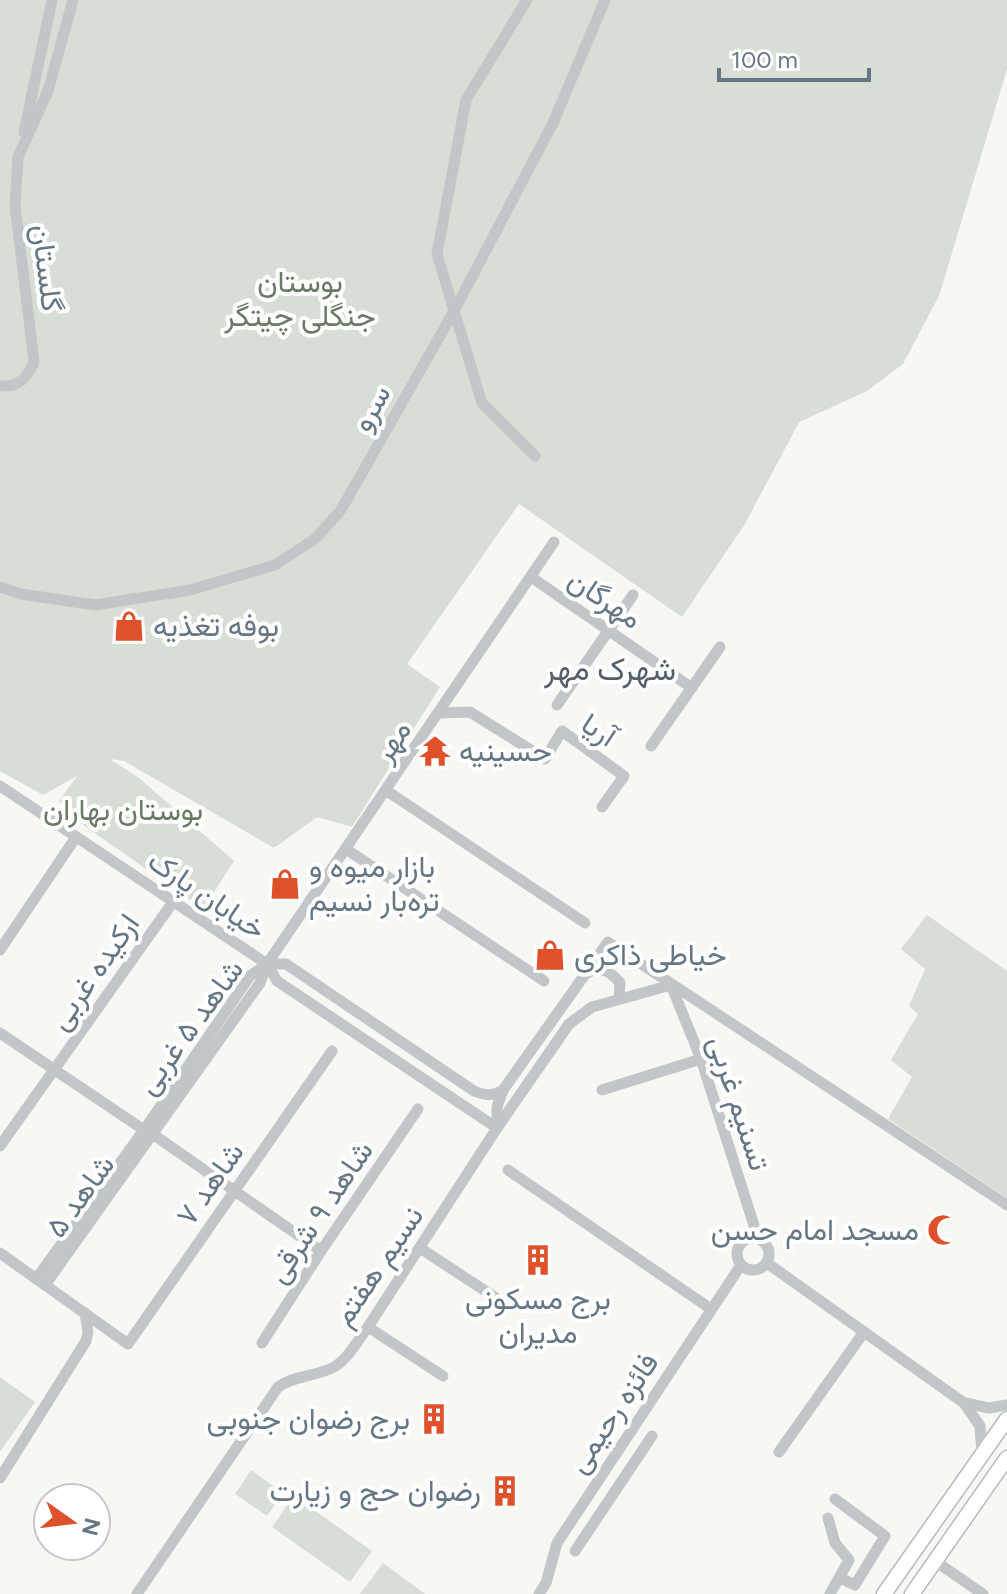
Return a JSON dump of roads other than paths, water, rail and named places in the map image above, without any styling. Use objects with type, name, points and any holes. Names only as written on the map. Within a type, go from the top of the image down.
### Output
[{"type":"main road","points":[[884,1594],[1007,1419]]},
{"type":"main road","points":[[912,1594],[1007,1458]]},
{"type":"street","points":[[18,157],[52,0]]},
{"type":"street","name":"گلستان","points":[[0,386],[13,386],[28,376],[34,361],[15,205],[18,157],[48,91],[73,0]]},
{"type":"street","points":[[527,0],[466,100],[437,254],[482,403],[535,456]]},
{"type":"street","name":"سرو","points":[[0,587],[21,594],[95,605],[190,590],[275,565],[315,539],[341,510],[454,311],[553,123],[605,0]]},
{"type":"street","name":"مهر","points":[[267,964],[554,542]]},
{"type":"street","name":"مهرگان","points":[[531,577],[692,688]]},
{"type":"street","points":[[557,705],[633,595]]},
{"type":"street","points":[[651,746],[720,647]]},
{"type":"street","name":"آریا","points":[[440,713],[470,712],[545,759],[562,731],[624,776],[602,807]]},
{"type":"street","name":"خیابان پارک","points":[[0,786],[267,964],[277,981],[497,1128]]},
{"type":"street","points":[[387,791],[585,923]]},
{"type":"street","points":[[0,950],[76,837]]},
{"type":"street","points":[[346,849],[544,981]]},
{"type":"street","name":"ارکیده غربی","points":[[0,1146],[173,902]]},
{"type":"street","points":[[497,1128],[497,1107],[503,1090],[608,942],[1007,1205]]},
{"type":"street","name":"خیابان پارک","points":[[267,964],[286,964],[474,1091],[493,1095],[503,1090]]},
{"type":"street","name":"شاهد ۵ غربی","points":[[149,1133],[260,983],[267,964]]},
{"type":"street","points":[[586,973],[598,968],[611,972],[620,983],[619,999]]},
{"type":"street","name":"نسیم هفتم","points":[[137,1594],[278,1387],[288,1380],[336,1366],[368,1327],[497,1128],[569,1024],[592,1007],[671,985]]},
{"type":"street","name":"تسنیم غربی","points":[[671,985],[701,1059],[758,1238]]},
{"type":"street","points":[[0,1033],[321,1251]]},
{"type":"street","name":"شاهد ۷","points":[[84,1312],[128,1344],[332,1051]]},
{"type":"street","points":[[602,1090],[701,1059]]},
{"type":"street","name":"شاهد ۹ شرقی","points":[[262,1343],[418,1109]]},
{"type":"street","name":"شاهد ۵","points":[[41,1282],[149,1133]]},
{"type":"street","points":[[508,1170],[711,1309]]},
{"type":"street","points":[[758,1238],[769,1249],[767,1263],[754,1270],[741,1265],[737,1255],[739,1245],[747,1239],[758,1238]]},
{"type":"street","points":[[420,1248],[496,1298]]},
{"type":"street","points":[[0,1253],[84,1312],[88,1332],[86,1341],[0,1478]]},
{"type":"street","points":[[767,1263],[964,1403],[980,1426],[982,1454]]},
{"type":"street","name":"فائزه رحیمی","points":[[539,1594],[546,1583],[557,1543],[582,1502],[741,1265]]},
{"type":"street","points":[[368,1327],[443,1376]]},
{"type":"street","points":[[779,1452],[864,1332]]},
{"type":"street","points":[[964,1403],[989,1408],[1007,1405]]},
{"type":"street","points":[[575,1551],[652,1436]]},
{"type":"street","points":[[830,1594],[844,1585],[855,1585],[885,1536],[835,1499]]},
{"type":"street","points":[[582,1502],[599,1515]]},
{"type":"street","points":[[828,1518],[835,1543],[849,1560],[844,1585]]},
{"type":"street","points":[[935,1561],[983,1594]]},
{"type":"place","name":"بوفه تغذیه","points":[[129,626]]},
{"type":"place","name":"حسینیه","points":[[435,751]]},
{"type":"place","name":"بازار میوه و تره‌بار نسیم","points":[[285,884]]},
{"type":"place","name":"خیاطی ذاکری","points":[[550,955]]},
{"type":"place","name":"مسجد امام حسن","points":[[943,1230]]},
{"type":"place","name":"برج مسکونی مدیران","points":[[538,1260]]},
{"type":"place","name":"برج رضوان جنوبی","points":[[434,1419]]},
{"type":"place","name":"رضوان حج و زیارت","points":[[505,1491]]},
{"type":"district","name":"شهرک مهر","points":[[610,669]]},
{"type":"park label","name":"بوستان جنگلی چیتگر","points":[[300,299]]},
{"type":"park label","name":"بوستان بهاران","points":[[123,810]]}]
